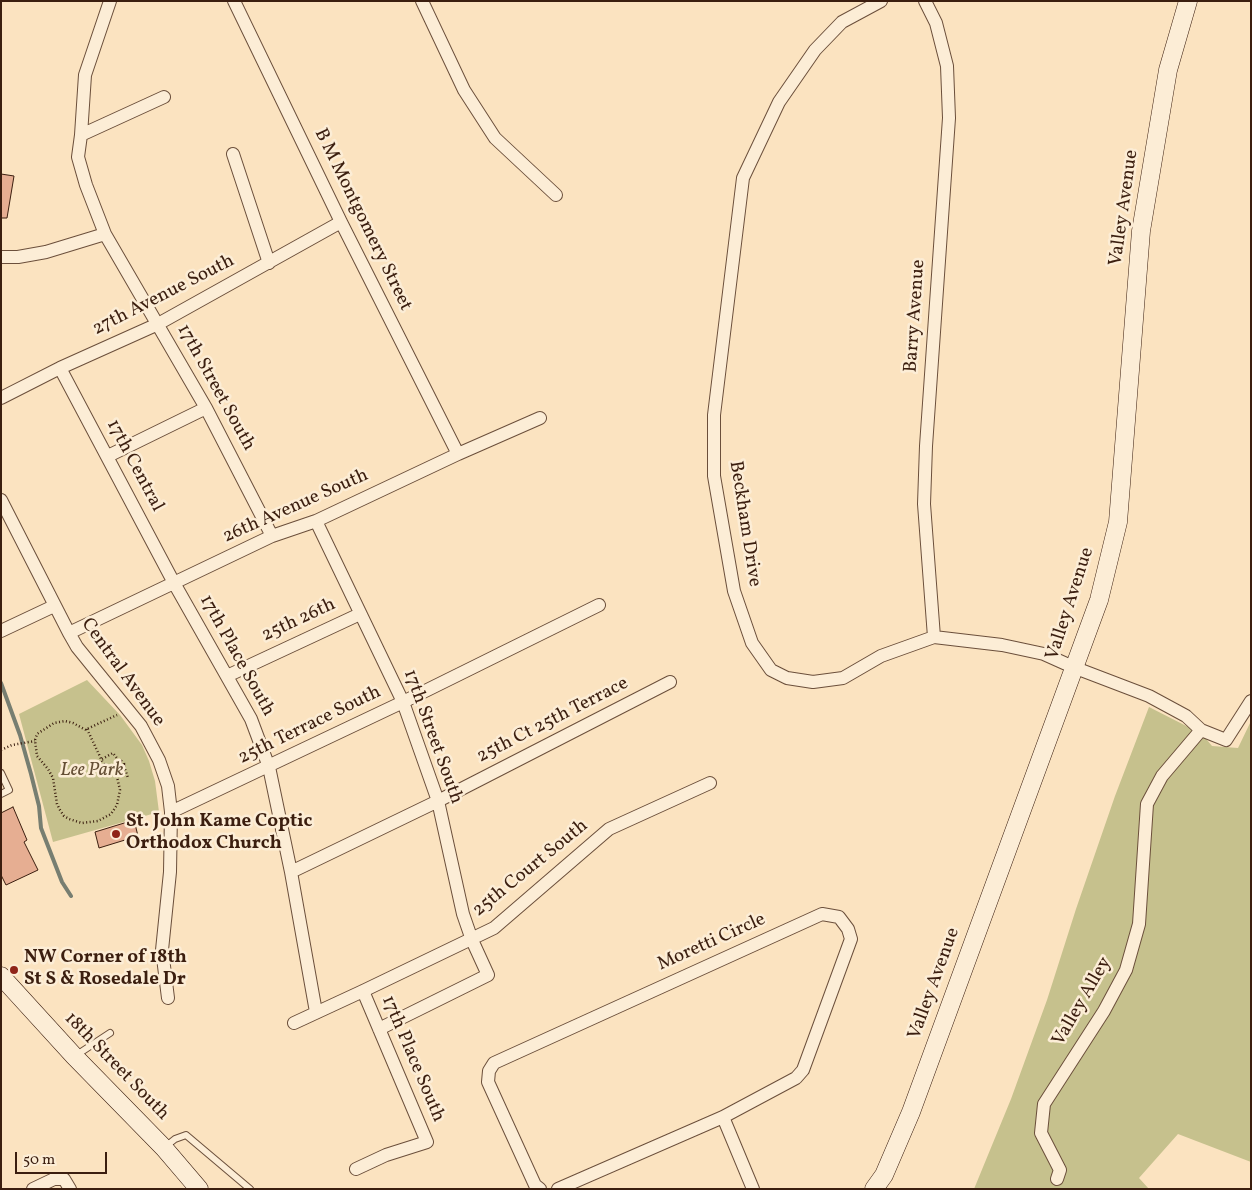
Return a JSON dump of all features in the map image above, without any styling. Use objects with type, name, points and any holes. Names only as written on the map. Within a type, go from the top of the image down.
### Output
[{"type":"main road","name":"Valley Avenue","points":[[874,1189],[884,1175],[911,1112],[1099,600],[1118,522],[1141,231],[1168,70],[1188,1]]},
{"type":"main road","name":"18th Street South","points":[[1,976],[74,1056],[164,1148],[199,1189]]},
{"type":"street","name":"17th Street South","points":[[110,1],[85,75],[78,157],[86,185],[105,234],[206,408],[272,536]]},
{"type":"street","name":"B M Montgomery Street","points":[[234,1],[458,454]]},
{"type":"street","points":[[422,1],[464,90],[495,138],[556,195]]},
{"type":"street","name":"Beckham Drive","points":[[881,1],[842,22],[815,50],[779,102],[743,178],[714,415],[714,476],[734,590],[752,643],[771,670],[787,678],[812,682],[843,678],[881,656],[934,637],[1002,645],[1044,654],[1073,668],[1149,696],[1186,716],[1200,730]]},
{"type":"street","name":"Barry Avenue","points":[[925,1],[936,24],[947,66],[949,118],[926,446],[924,504],[934,637]]},
{"type":"street","points":[[81,135],[164,97]]},
{"type":"street","points":[[233,154],[269,263]]},
{"type":"street","name":"27th Avenue South","points":[[1,398],[60,368],[158,324],[342,222]]},
{"type":"street","points":[[1,256],[18,257],[46,252],[105,234]]},
{"type":"street","name":"17th Central","points":[[60,368],[174,583]]},
{"type":"street","points":[[108,456],[206,408]]},
{"type":"street","name":"26th Avenue South","points":[[69,633],[272,536],[316,520],[540,418]]},
{"type":"street","name":"Central Avenue","points":[[1,500],[54,606],[77,647],[141,726],[160,760],[168,786],[171,812],[170,872],[162,950],[168,998]]},
{"type":"street","name":"17th Street South","points":[[316,520],[403,702],[438,801],[463,914],[472,940],[488,975],[379,1029]]},
{"type":"street","name":"17th Place South","points":[[174,583],[251,718],[268,767],[291,872],[316,1012]]},
{"type":"street","name":"25th Terrace South","points":[[171,812],[403,702],[599,605]]},
{"type":"street","points":[[1,631],[54,606]]},
{"type":"street","name":"25th 26th","points":[[227,676],[360,614]]},
{"type":"street","name":"25th Ct 25th Terrace","points":[[291,872],[438,801],[670,682]]},
{"type":"street","points":[[1200,730],[1226,740],[1251,701]]},
{"type":"street","name":"Valley Alley","points":[[1057,1179],[1060,1170],[1041,1133],[1044,1104],[1104,1011],[1126,970],[1140,924],[1147,804],[1162,776],[1200,730]]},
{"type":"street","name":"25th Court South","points":[[294,1023],[494,928],[609,829],[710,783]]},
{"type":"street","name":"Moretti Circle","points":[[540,1189],[535,1185],[488,1082],[489,1071],[494,1063],[822,914],[839,917],[848,929],[851,938],[803,1070],[796,1078],[723,1117],[558,1189]]},
{"type":"street","name":"17th Place South","points":[[356,1169],[386,1155],[427,1142],[363,991]]},
{"type":"street","points":[[723,1117],[753,1189]]},
{"type":"street","points":[[33,1189],[54,1179],[64,1179],[70,1189]]},
{"type":"lane","points":[[1,773],[9,790],[1,794]]},
{"type":"lane","points":[[74,1056],[110,1033]]},
{"type":"lane","points":[[164,1148],[175,1139],[186,1135],[250,1189]]},
{"type":"path","points":[[88,729],[89,736],[102,759],[117,777],[120,786],[120,799],[114,810],[105,818],[91,823],[75,822],[64,816],[57,804],[53,778],[37,756],[33,741],[37,734],[54,723],[65,721],[86,730],[88,729],[118,714]]},
{"type":"path","points":[[1,750],[12,745],[33,741]]},
{"type":"path","points":[[92,748],[97,750]]},
{"type":"path","points":[[102,759],[113,753],[119,761],[124,762],[128,778]]},
{"type":"green space","name":"Lee Park","points":[[87,680],[120,715],[142,745],[155,781],[159,812],[53,842],[19,714]]},
{"type":"green space","points":[[1149,707],[1202,734],[1212,746],[1238,748],[1251,721],[1251,1162],[1178,1134],[1139,1178],[1149,1189],[974,1189],[1011,1099],[1047,1000],[1115,796]]},
{"type":"building","points":[[1,174],[14,176],[7,218],[1,218]]},
{"type":"building","points":[[13,807],[27,840],[24,842],[38,870],[6,885],[1,875],[1,813]]},
{"type":"building","name":"St. John Kame Coptic Orthodox Church","points":[[134,820],[138,836],[99,848],[95,832]]},
{"type":"waterway","points":[[1,683],[20,735],[31,774],[39,806],[41,828],[62,882],[71,896]]},
{"type":"place","name":"St. John Kame Coptic Orthodox Church","points":[[116,834]]},
{"type":"place","name":"NW Corner of 18th St S & Rosedale Dr","points":[[14,970]]}]
